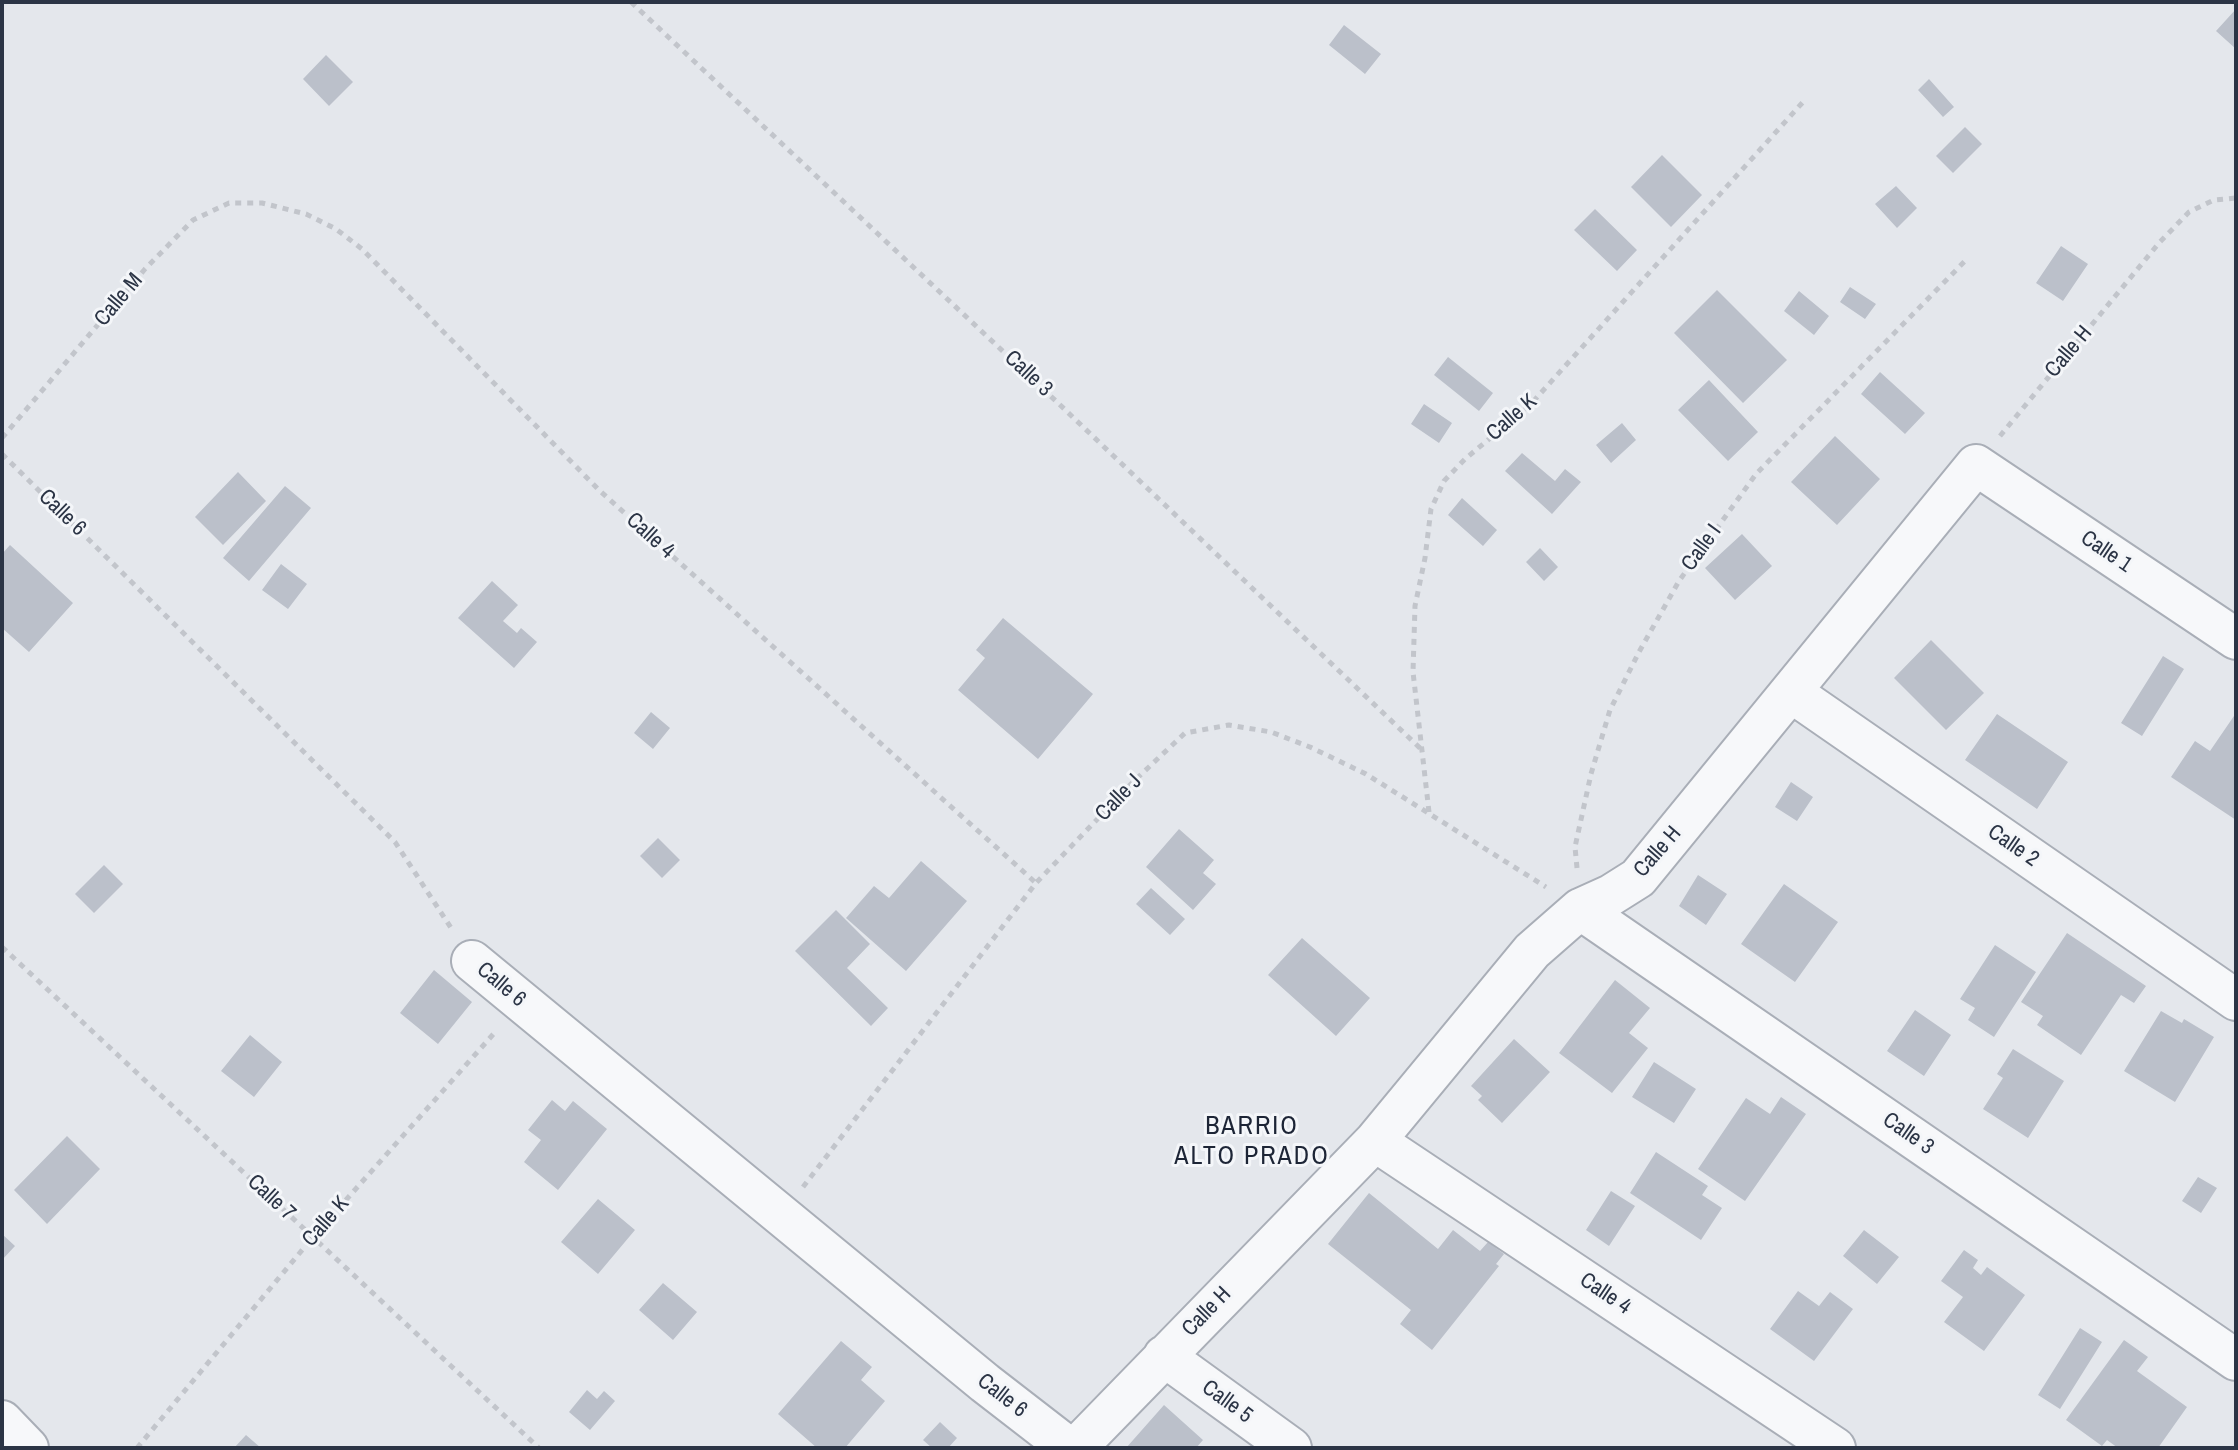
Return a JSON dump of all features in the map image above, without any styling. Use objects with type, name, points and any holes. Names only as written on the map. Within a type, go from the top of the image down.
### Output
[{"type":"street","name":"Calle 1","points":[[1976,465],[2236,639]]},
{"type":"street","name":"Calle H","points":[[1076,1448],[1375,1141],[1532,951],[1580,909],[1638,878],[1976,465]]},
{"type":"street","name":"Calle 2","points":[[1791,692],[2236,1000]]},
{"type":"street","name":"Calle 3","points":[[1580,909],[2236,1360]]},
{"type":"street","name":"Calle 6","points":[[472,961],[985,1383],[1069,1448]]},
{"type":"street","name":"Calle 4","points":[[1375,1141],[1835,1448]]},
{"type":"street","name":"Calle 5","points":[[1164,1356],[1291,1448]]},
{"type":"street","points":[[2,1421],[28,1448]]},
{"type":"path","name":"Calle 3","points":[[631,2],[1422,750]]},
{"type":"path","name":"Calle K","points":[[1429,812],[1413,672],[1415,606],[1431,509],[1444,481],[1465,459],[1530,405],[1803,102]]},
{"type":"path","name":"Calle H","points":[[1976,465],[2159,243],[2189,212],[2214,200],[2236,198]]},
{"type":"path","name":"Calle M","points":[[2,438],[145,269],[193,220],[229,203],[262,203]]},
{"type":"path","name":"Calle 4","points":[[262,203],[306,214],[336,229],[362,249],[600,491],[1036,883]]},
{"type":"path","name":"Calle I","points":[[1580,909],[1575,847],[1591,774],[1610,710],[1679,581],[1756,474],[1965,261]]},
{"type":"path","name":"Calle 6","points":[[2,454],[395,842],[472,961]]},
{"type":"path","name":"Calle J","points":[[781,1215],[1036,883],[1185,733],[1229,725],[1271,732],[1310,747],[1366,774],[1580,909]]},
{"type":"path","name":"Calle 7","points":[[2,947],[539,1448]]},
{"type":"path","name":"Calle K","points":[[137,1448],[313,1237],[522,1002]]},
{"type":"building","points":[[2236,9],[2236,49],[2216,31]]},
{"type":"building","points":[[1344,25],[1381,54],[1365,74],[1329,45]]},
{"type":"building","points":[[326,55],[353,82],[329,106],[303,79]]},
{"type":"building","points":[[1929,79],[1954,107],[1943,117],[1918,90]]},
{"type":"building","points":[[1965,127],[1982,144],[1953,173],[1936,156]]},
{"type":"building","points":[[1662,155],[1702,195],[1671,227],[1631,187]]},
{"type":"building","points":[[1896,186],[1917,208],[1897,228],[1875,204]]},
{"type":"building","points":[[1595,209],[1637,250],[1617,271],[1574,230]]},
{"type":"building","points":[[2061,246],[2088,264],[2063,301],[2036,283]]},
{"type":"building","points":[[1850,287],[1876,304],[1865,319],[1840,302]]},
{"type":"building","points":[[1717,290],[1787,360],[1743,403],[1674,333]]},
{"type":"building","points":[[1799,291],[1829,316],[1814,335],[1784,311]]},
{"type":"building","points":[[1448,357],[1493,393],[1479,411],[1434,375]]},
{"type":"building","points":[[1880,372],[1925,413],[1905,434],[1861,394]]},
{"type":"building","points":[[1709,380],[1758,432],[1728,461],[1678,410]]},
{"type":"building","points":[[1424,404],[1452,423],[1439,443],[1411,424]]},
{"type":"building","points":[[1622,423],[1636,440],[1611,463],[1596,445]]},
{"type":"building","points":[[1835,436],[1880,479],[1837,525],[1791,482]]},
{"type":"building","points":[[1522,453],[1555,481],[1565,469],[1581,482],[1552,514],[1505,471]]},
{"type":"building","points":[[238,472],[266,501],[223,545],[195,517]]},
{"type":"building","points":[[285,486],[311,508],[249,581],[223,558]]},
{"type":"building","points":[[1462,498],[1497,530],[1483,546],[1448,515]]},
{"type":"building","points":[[1742,534],[1772,566],[1735,600],[1705,568]]},
{"type":"building","points":[[10,545],[73,603],[29,652],[2,628],[2,554]]},
{"type":"building","points":[[1540,548],[1558,567],[1544,581],[1526,562]]},
{"type":"building","points":[[281,564],[307,584],[288,609],[262,590]]},
{"type":"building","points":[[492,581],[518,605],[503,621],[517,633],[521,628],[537,642],[514,668],[458,618]]},
{"type":"building","points":[[1003,618],[1093,694],[1038,759],[958,690],[985,658],[976,650]]},
{"type":"building","points":[[1931,640],[1984,693],[1946,730],[1894,678]]},
{"type":"building","points":[[2163,656],[2184,669],[2142,736],[2121,723]]},
{"type":"building","points":[[651,712],[670,728],[653,749],[634,733]]},
{"type":"building","points":[[2236,713],[2236,820],[2171,777],[2195,741],[2210,751]]},
{"type":"building","points":[[1997,714],[2068,762],[2037,809],[1965,760]]},
{"type":"building","points":[[1791,782],[1813,797],[1797,821],[1775,807]]},
{"type":"building","points":[[1179,829],[1214,860],[1203,873],[1216,884],[1193,910],[1146,867]]},
{"type":"building","points":[[658,838],[680,860],[662,878],[640,856]]},
{"type":"building","points":[[921,861],[967,901],[906,971],[846,918],[874,886],[889,898]]},
{"type":"building","points":[[104,865],[123,884],[94,913],[75,894]]},
{"type":"building","points":[[1698,875],[1727,894],[1706,925],[1679,906]]},
{"type":"building","points":[[1784,884],[1838,922],[1795,982],[1741,944]]},
{"type":"building","points":[[1151,888],[1185,919],[1170,935],[1136,904]]},
{"type":"building","points":[[836,910],[870,944],[847,968],[888,1008],[871,1026],[795,951]]},
{"type":"building","points":[[2067,933],[2146,986],[2134,1003],[2121,995],[2081,1055],[2037,1025],[2043,1016],[2021,1002]]},
{"type":"building","points":[[1302,938],[1370,998],[1336,1036],[1268,975]]},
{"type":"building","points":[[1995,945],[2036,972],[1994,1037],[1968,1020],[1975,1008],[1960,999]]},
{"type":"building","points":[[434,970],[472,1002],[438,1044],[400,1013]]},
{"type":"building","points":[[1615,980],[1650,1008],[1629,1033],[1648,1048],[1612,1093],[1559,1053]]},
{"type":"building","points":[[1915,1010],[1951,1035],[1924,1076],[1887,1051]]},
{"type":"building","points":[[2161,1011],[2182,1023],[2184,1019],[2214,1037],[2175,1102],[2124,1071]]},
{"type":"building","points":[[250,1035],[282,1062],[254,1097],[221,1071]]},
{"type":"building","points":[[1514,1039],[1550,1072],[1502,1123],[1478,1100],[1482,1096],[1471,1086]]},
{"type":"building","points":[[2013,1049],[2064,1081],[2028,1138],[1983,1109],[2003,1078],[1997,1074]]},
{"type":"building","points":[[1654,1062],[1696,1089],[1674,1123],[1632,1097]]},
{"type":"building","points":[[1781,1097],[1806,1114],[1745,1201],[1698,1169],[1746,1098],[1770,1114]]},
{"type":"building","points":[[552,1100],[565,1111],[573,1101],[607,1129],[558,1190],[524,1162],[541,1140],[528,1130]]},
{"type":"building","points":[[67,1136],[100,1169],[47,1224],[14,1190]]},
{"type":"building","points":[[1656,1152],[1708,1186],[1702,1195],[1722,1208],[1701,1240],[1630,1193]]},
{"type":"building","points":[[2198,1177],[2217,1188],[2201,1213],[2182,1201]]},
{"type":"building","points":[[1611,1191],[1635,1206],[1609,1246],[1586,1230]]},
{"type":"building","points":[[1369,1193],[1438,1249],[1453,1230],[1480,1251],[1488,1242],[1504,1254],[1496,1264],[1499,1266],[1432,1350],[1400,1324],[1411,1310],[1328,1244]]},
{"type":"building","points":[[598,1199],[635,1230],[598,1274],[561,1242]]},
{"type":"building","points":[[1864,1230],[1899,1257],[1877,1284],[1843,1256]]},
{"type":"building","points":[[2,1234],[15,1246],[2,1260]]},
{"type":"building","points":[[1964,1250],[1978,1260],[1973,1268],[1981,1275],[1987,1267],[2025,1295],[1984,1351],[1944,1322],[1963,1297],[1941,1281]]},
{"type":"building","points":[[663,1283],[697,1312],[673,1340],[639,1310]]},
{"type":"building","points":[[1798,1291],[1819,1306],[1830,1292],[1853,1309],[1814,1361],[1770,1329]]},
{"type":"building","points":[[2080,1328],[2102,1342],[2060,1409],[2038,1395]]},
{"type":"building","points":[[2124,1340],[2148,1357],[2137,1371],[2187,1407],[2158,1448],[2118,1448],[2107,1440],[2102,1446],[2066,1420]]},
{"type":"building","points":[[841,1341],[872,1367],[861,1380],[885,1401],[845,1448],[817,1448],[778,1414]]},
{"type":"building","points":[[587,1390],[597,1399],[604,1391],[615,1401],[590,1430],[569,1412]]},
{"type":"building","points":[[1164,1405],[1203,1440],[1196,1448],[1126,1448]]},
{"type":"building","points":[[940,1422],[957,1438],[948,1448],[932,1448],[923,1440]]},
{"type":"building","points":[[246,1435],[261,1448],[234,1448]]},
{"type":"district","name":"BARRIO ALTO PRADO","points":[[1252,1142]]}]
